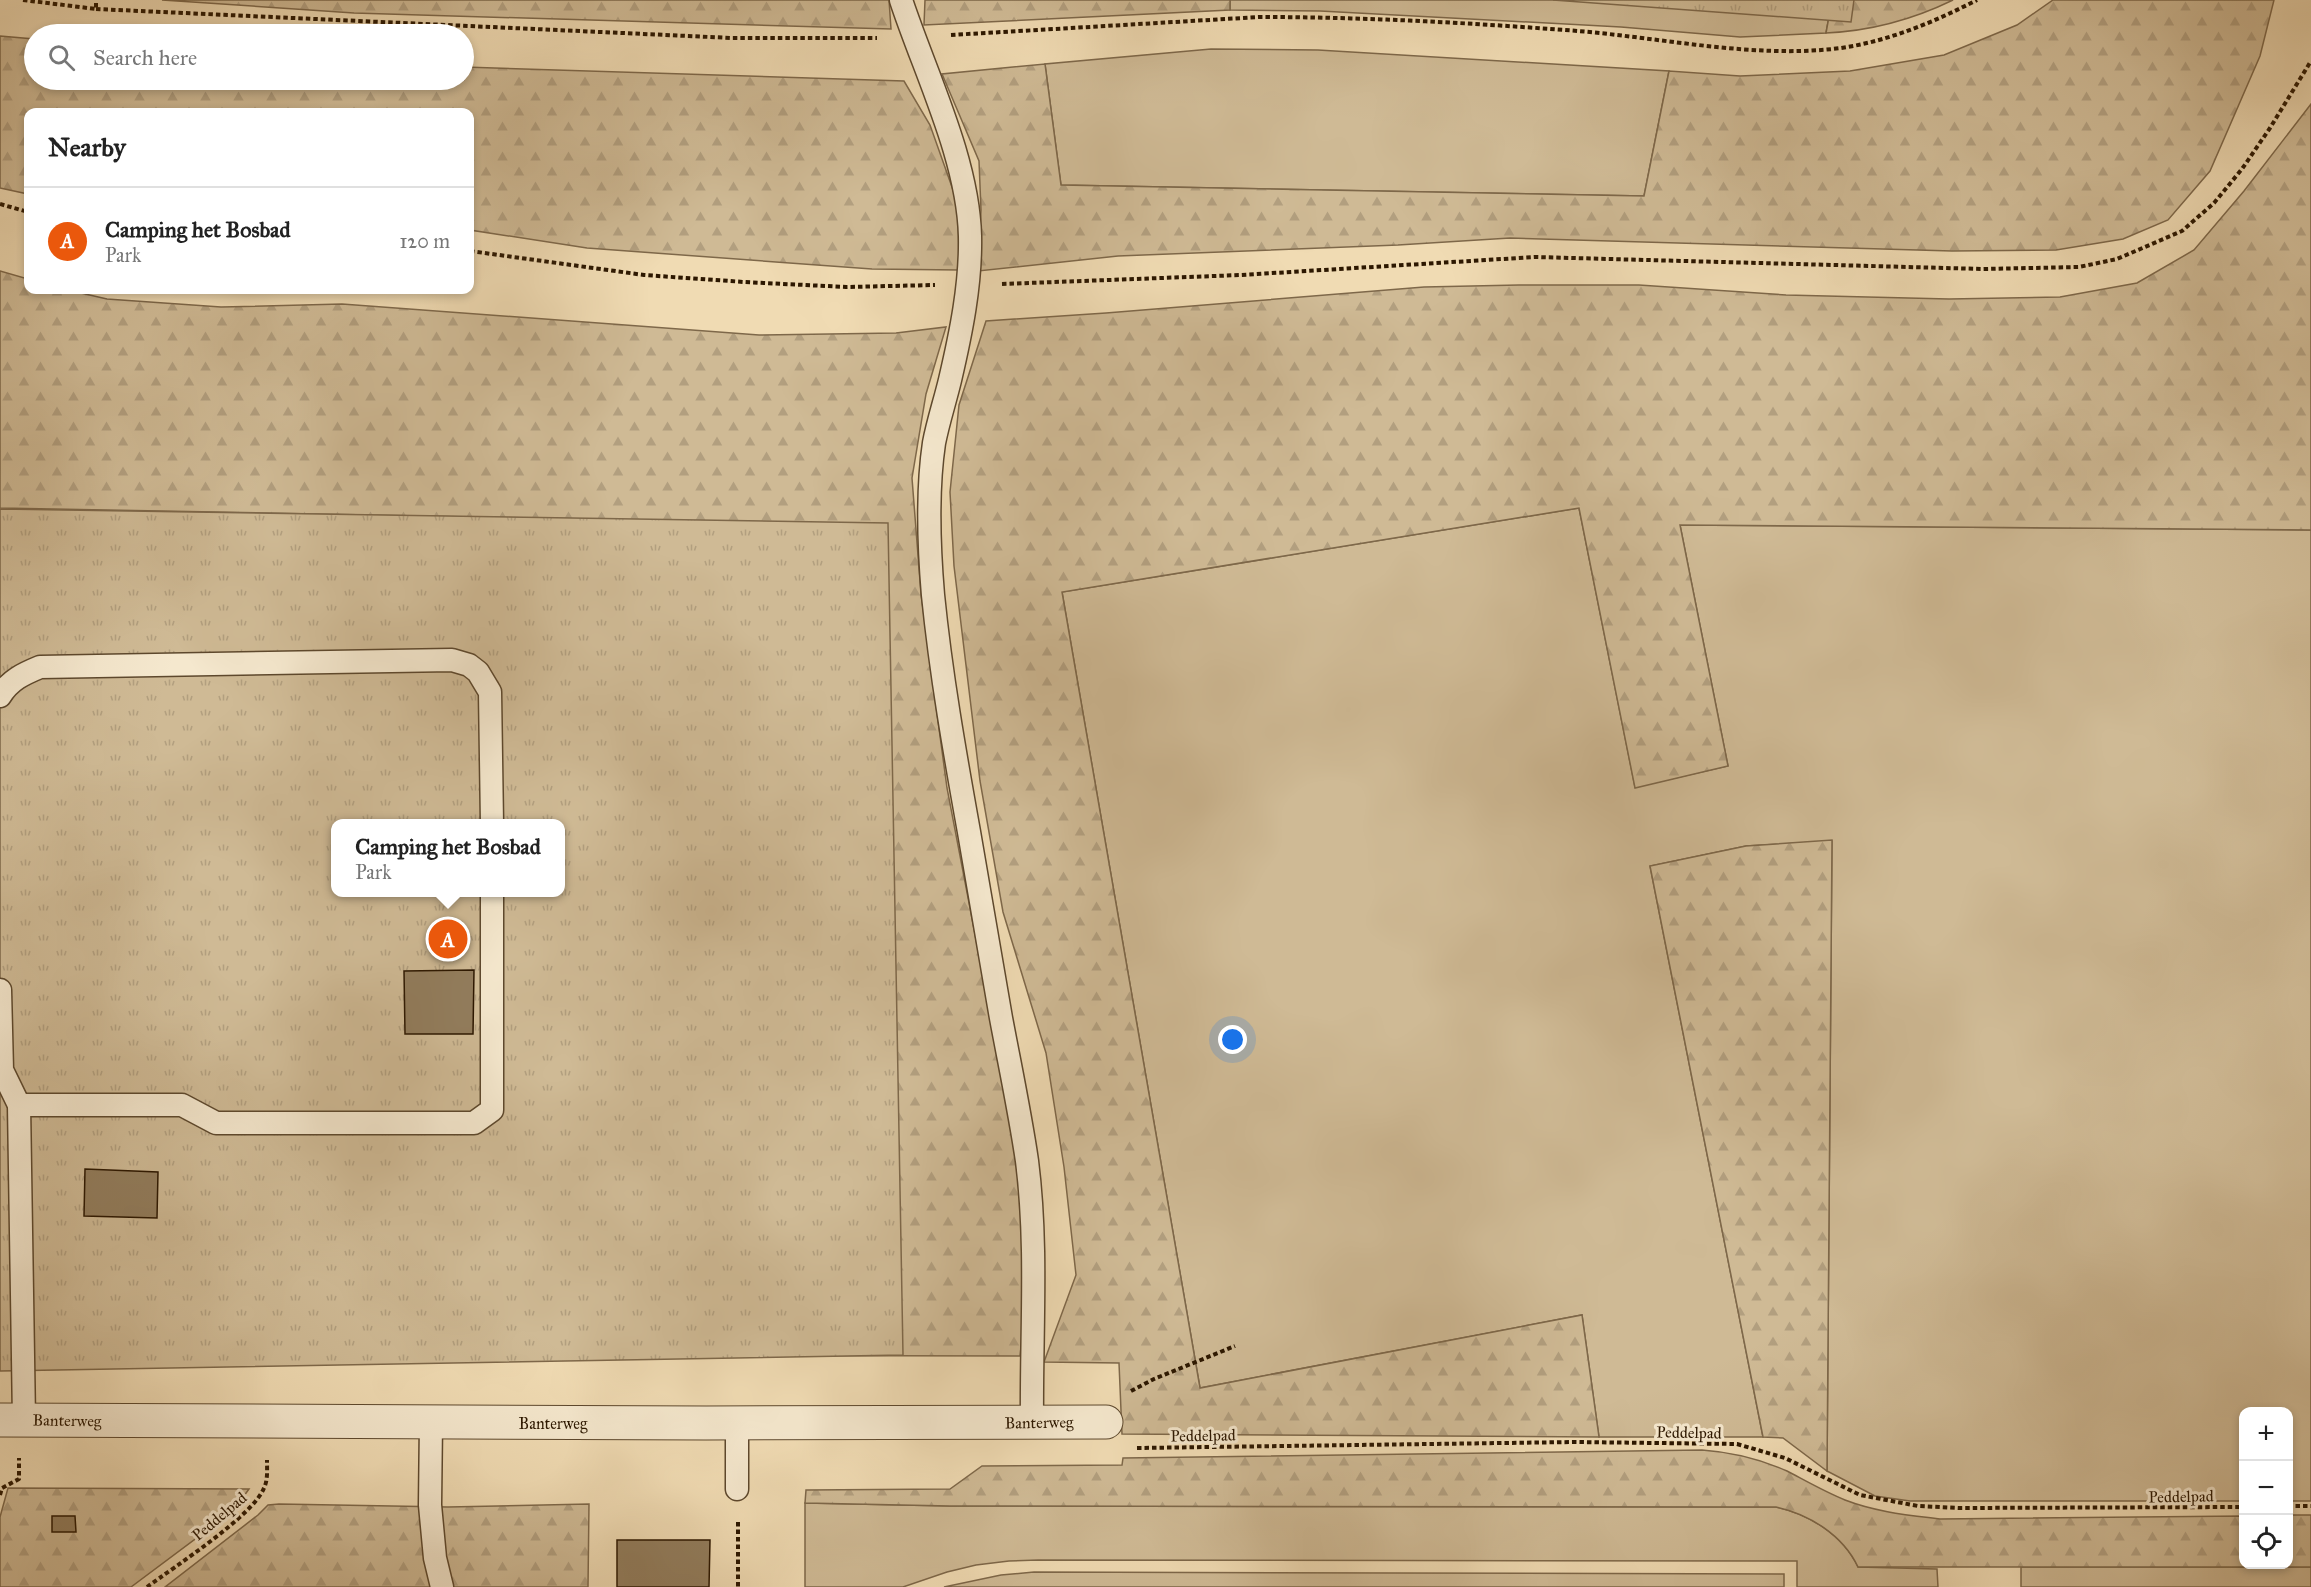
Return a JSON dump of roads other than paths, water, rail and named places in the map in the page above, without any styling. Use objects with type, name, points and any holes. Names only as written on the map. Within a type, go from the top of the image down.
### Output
[{"type":"street","name":"Banterweg","points":[[12,1420],[1106,1422]]},
{"type":"lane","points":[[901,0],[932,84],[963,184],[970,237],[967,285],[956,357],[934,444],[931,519],[933,591],[953,743],[1000,1014],[1015,1085],[1027,1164],[1035,1252],[1031,1362],[1032,1422]]},
{"type":"lane","points":[[0,696],[5,687],[20,675],[40,667],[452,660],[469,665],[478,672],[490,692],[492,819]]},
{"type":"lane","points":[[19,1105],[182,1105],[216,1123],[474,1123],[492,1110],[492,897]]},
{"type":"lane","points":[[0,990],[2,1070],[19,1105],[12,1420]]},
{"type":"lane","points":[[431,1422],[431,1521],[435,1558],[442,1587]]},
{"type":"lane","points":[[737,1423],[738,1489]]},
{"type":"place","name":"Camping het Bosbad","points":[[448,939]]}]
